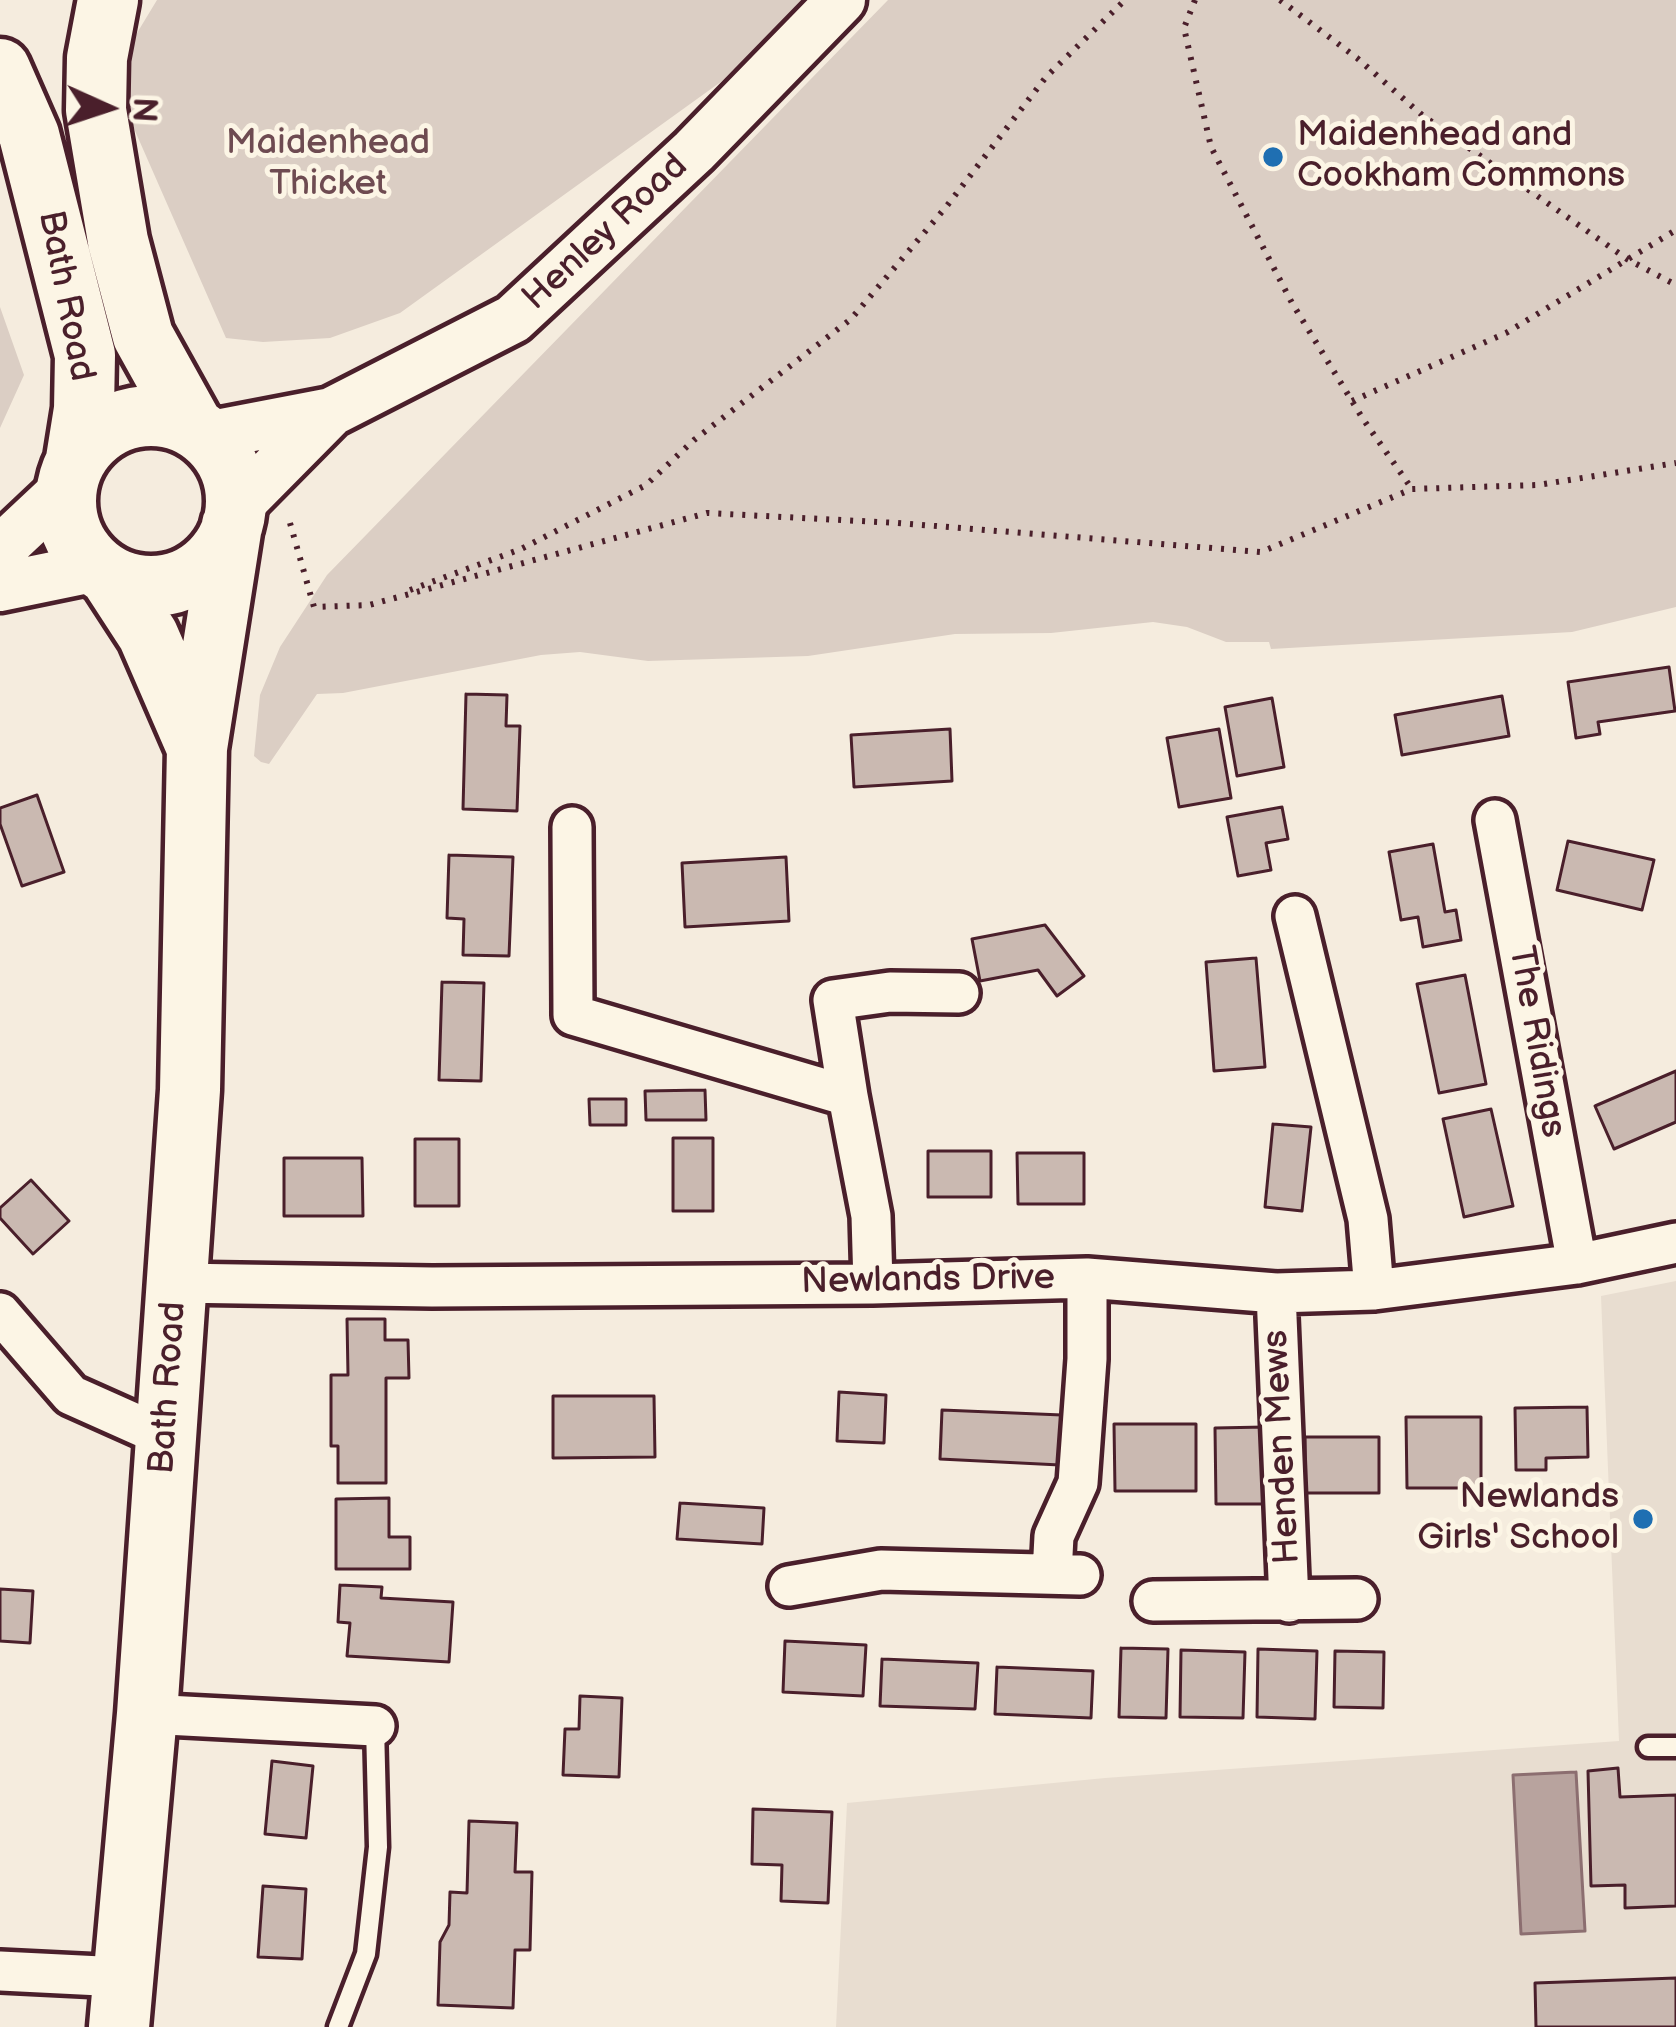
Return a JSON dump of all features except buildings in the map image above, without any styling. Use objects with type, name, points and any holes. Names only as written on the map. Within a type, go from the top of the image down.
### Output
[{"type":"main road","name":"Bath Road","points":[[107,0],[97,58],[96,110],[125,274],[143,336],[200,431]]},
{"type":"main road","name":"Bath Road","points":[[0,69],[29,135],[85,356],[84,409],[71,473]]},
{"type":"main road","points":[[137,416],[175,418],[200,431],[218,448],[252,519],[190,576],[141,586],[103,571],[71,532],[71,473],[102,430],[137,416]]},
{"type":"main road","name":"Bath Road","points":[[120,2002],[146,1714],[190,1090],[197,748],[252,519]]},
{"type":"main road","name":"Bath Road","points":[[103,571],[148,635],[197,748]]},
{"type":"street","name":"Henley Road","points":[[200,431],[331,412],[513,319],[694,152],[842,0]]},
{"type":"street","name":"Henley Road","points":[[252,519],[331,412]]},
{"type":"street","points":[[0,550],[71,473]]},
{"type":"street","points":[[0,587],[103,571]]},
{"type":"street","name":"The Ridings","points":[[1496,820],[1576,1264]]},
{"type":"street","points":[[572,827],[573,1015],[848,1096]]},
{"type":"street","points":[[1295,916],[1368,1219],[1374,1290]]},
{"type":"street","points":[[873,1284],[871,1216],[833,1000],[890,992],[959,993]]},
{"type":"street","name":"Newlands Drive","points":[[176,1283],[432,1287],[1087,1278],[1276,1293],[1374,1290],[1576,1264],[1676,1243]]},
{"type":"street","points":[[789,1586],[881,1570],[1065,1575],[1054,1536],[1078,1483],[1087,1278]]},
{"type":"street","name":"Henden Mews","points":[[1276,1293],[1289,1602]]},
{"type":"street","points":[[0,1313],[71,1395],[165,1437]]},
{"type":"street","name":"Henden Mews","points":[[1153,1600],[1357,1599]]},
{"type":"street","points":[[146,1714],[375,1726]]},
{"type":"street","points":[[0,1971],[120,2002]]},
{"type":"lane","points":[[338,2027],[367,1954],[378,1847],[375,1726]]},
{"type":"lane","points":[[1648,1747],[1676,1747]]},
{"type":"path","points":[[369,605],[521,550],[646,485],[694,440],[851,319],[946,207],[1046,77],[1125,0]]},
{"type":"path","points":[[1195,0],[1184,28],[1211,147],[1292,303],[1412,489]]},
{"type":"path","points":[[1280,0],[1422,115],[1627,260],[1676,285]]},
{"type":"path","points":[[1352,401],[1506,333],[1676,230]]},
{"type":"path","points":[[252,519],[314,607],[369,605],[706,513],[1261,552],[1412,489],[1538,485],[1676,463]]},
{"type":"shaded area","name":"Newlands Girls' School","points":[[1676,1281],[1676,2027],[836,2027],[847,1803],[1105,1778],[1619,1741],[1601,1296]]},
{"type":"shaded area","points":[[1576,1772],[1585,1931],[1521,1934],[1513,1775]]},
{"type":"green space","name":"Maidenhead Thicket","points":[[157,0],[803,0],[722,81],[400,313],[330,338],[263,342],[226,338],[114,83],[114,71]]},
{"type":"green space","points":[[888,0],[1676,0],[1676,607],[1572,632],[1271,649],[1269,642],[1226,642],[1187,627],[1153,622],[1051,633],[955,634],[808,656],[648,661],[580,652],[541,655],[317,694],[269,764],[261,762],[254,756],[260,695],[280,647],[327,575]]},
{"type":"green space","points":[[0,307],[24,375],[0,428]]},
{"type":"place","name":"Maidenhead and Cookham Commons","points":[[1273,157]]},
{"type":"place","name":"Newlands Girls' School","points":[[1643,1519]]}]
